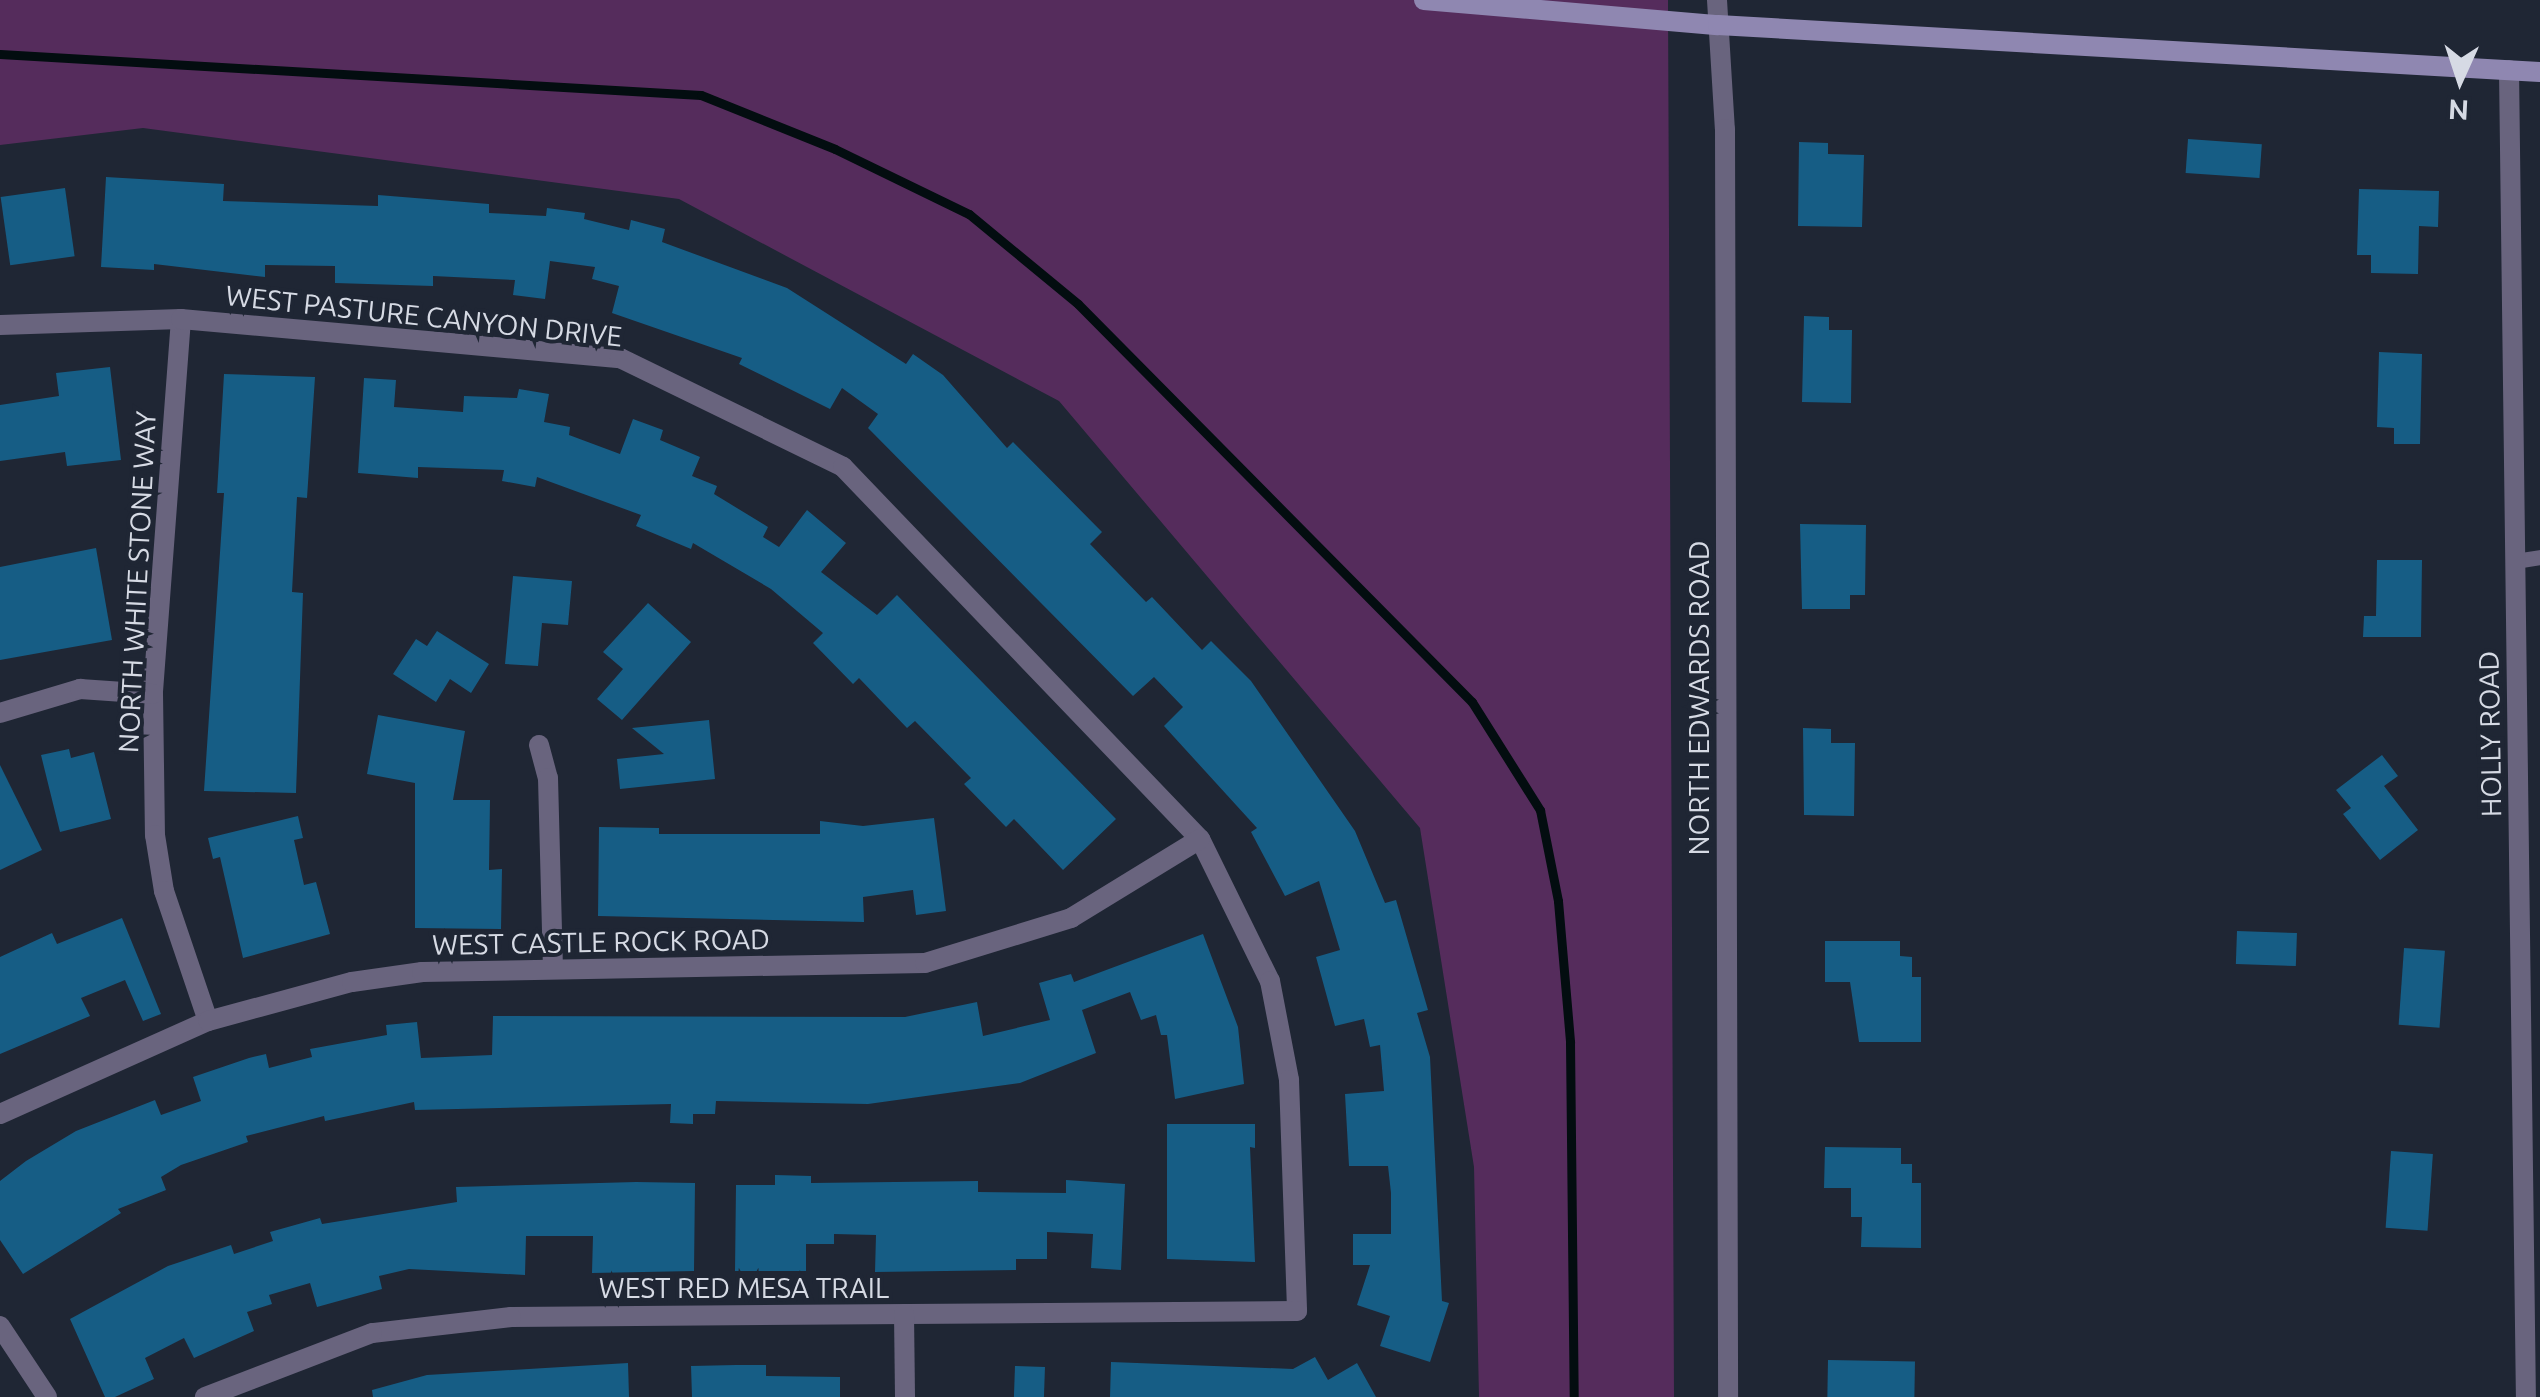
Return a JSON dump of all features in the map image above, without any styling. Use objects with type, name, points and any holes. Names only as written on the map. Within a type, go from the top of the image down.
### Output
[{"type":"street","points":[[1424,0],[1718,25],[2540,72]]},
{"type":"street","name":"NORTH EDWARDS ROAD","points":[[1717,0],[1725,129],[1728,1397]]},
{"type":"street","name":"HOLLY ROAD","points":[[2509,70],[2526,1397]]},
{"type":"street","name":"WEST PASTURE CANYON DRIVE","points":[[0,325],[181,320],[620,358],[843,467],[1200,839],[1270,982],[1289,1080],[1297,1310]]},
{"type":"street","name":"NORTH WHITE STONE WAY","points":[[181,320],[153,694],[155,835],[164,891],[208,1021]]},
{"type":"street","points":[[0,713],[80,690],[153,694]]},
{"type":"street","points":[[540,745],[548,778],[553,968]]},
{"type":"street","name":"WEST CASTLE ROCK ROAD","points":[[0,1114],[208,1021],[352,982],[553,968],[925,963],[1071,918],[1200,839]]},
{"type":"street","name":"WEST RED MESA TRAIL","points":[[204,1397],[372,1333],[511,1318],[1297,1310]]},
{"type":"street","points":[[904,1314],[905,1397]]},
{"type":"street","points":[[0,1326],[47,1397]]},
{"type":"lane","points":[[2515,561],[2540,557]]},
{"type":"shaded area","points":[[0,0],[1668,0],[1674,1397],[1479,1397],[1474,1167],[1420,828],[1059,401],[679,199],[143,128],[0,145]]},
{"type":"building","points":[[2188,139],[2262,144],[2259,178],[2186,173]]},
{"type":"building","points":[[1799,142],[1828,143],[1828,154],[1864,155],[1862,227],[1798,226]]},
{"type":"building","points":[[106,177],[224,184],[223,201],[378,206],[378,195],[489,204],[489,213],[546,216],[547,208],[585,213],[584,219],[629,230],[631,220],[665,229],[662,242],[787,288],[906,364],[913,354],[943,375],[1007,448],[1013,442],[1102,532],[1090,544],[1146,602],[1152,597],[1202,650],[1211,641],[1251,681],[1355,831],[1385,903],[1396,900],[1428,1010],[1417,1013],[1430,1057],[1442,1301],[1449,1303],[1430,1362],[1380,1346],[1390,1316],[1357,1305],[1370,1265],[1353,1265],[1353,1234],[1391,1234],[1391,1193],[1388,1166],[1349,1166],[1345,1094],[1384,1091],[1380,1045],[1370,1047],[1364,1019],[1335,1026],[1316,957],[1340,950],[1319,881],[1285,896],[1251,832],[1257,828],[1164,726],[1183,707],[1154,677],[1133,696],[868,428],[878,414],[842,388],[830,409],[739,364],[742,358],[612,313],[619,286],[592,279],[595,267],[550,261],[545,299],[513,295],[515,280],[433,276],[433,286],[335,283],[335,266],[265,265],[265,277],[154,264],[154,270],[101,267]]},
{"type":"building","points":[[65,188],[75,256],[10,265],[1,197]]},
{"type":"building","points":[[2359,189],[2439,191],[2438,227],[2419,226],[2418,274],[2371,273],[2371,255],[2357,255]]},
{"type":"building","points":[[1804,316],[1829,317],[1829,330],[1852,330],[1851,403],[1802,402]]},
{"type":"building","points":[[2379,352],[2422,354],[2420,444],[2394,444],[2394,428],[2377,427]]},
{"type":"building","points":[[110,367],[121,460],[67,466],[65,452],[0,461],[0,405],[59,396],[56,373]]},
{"type":"building","points":[[224,374],[315,377],[307,498],[297,497],[292,592],[303,593],[296,793],[204,791],[224,493],[217,493]]},
{"type":"building","points":[[364,378],[396,380],[394,407],[463,412],[464,396],[517,398],[519,389],[549,394],[544,422],[570,427],[569,435],[620,454],[633,419],[663,430],[660,440],[700,457],[692,476],[717,486],[714,494],[768,527],[763,537],[779,547],[807,510],[846,543],[821,572],[877,615],[897,595],[1116,819],[1063,870],[1014,819],[1006,827],[964,784],[971,778],[915,721],[907,728],[859,678],[853,684],[813,643],[823,633],[771,589],[693,543],[691,549],[636,526],[641,515],[537,477],[535,487],[502,481],[504,470],[418,467],[418,478],[358,473]]},
{"type":"building","points":[[1800,524],[1866,525],[1865,595],[1850,595],[1850,609],[1802,609]]},
{"type":"building","points":[[96,548],[112,640],[0,660],[0,567]]},
{"type":"building","points":[[2377,560],[2422,560],[2421,637],[2363,637],[2364,616],[2376,616]]},
{"type":"building","points":[[513,576],[572,581],[568,625],[542,623],[538,666],[505,664]]},
{"type":"building","points":[[648,603],[691,642],[622,720],[597,699],[623,669],[603,652]]},
{"type":"building","points":[[437,631],[489,664],[471,693],[450,679],[436,702],[393,674],[416,639],[427,646]]},
{"type":"building","points":[[378,715],[465,731],[453,800],[490,800],[489,870],[502,869],[501,929],[415,928],[415,783],[367,774]]},
{"type":"building","points":[[709,720],[715,779],[620,789],[617,759],[664,754],[632,728]]},
{"type":"building","points":[[1803,728],[1831,729],[1831,743],[1855,743],[1854,816],[1804,815]]},
{"type":"building","points":[[69,749],[71,758],[94,752],[111,819],[60,832],[41,755]]},
{"type":"building","points":[[2382,755],[2398,776],[2384,786],[2418,830],[2380,860],[2343,814],[2351,808],[2336,790]]},
{"type":"building","points":[[0,765],[42,850],[0,870]]},
{"type":"building","points":[[298,816],[303,838],[294,840],[304,885],[316,882],[330,934],[243,958],[220,857],[213,859],[208,838]]},
{"type":"building","points":[[934,818],[946,911],[916,915],[913,890],[863,897],[864,922],[598,916],[599,827],[659,828],[659,834],[820,834],[820,821],[863,826]]},
{"type":"building","points":[[122,918],[161,1014],[143,1021],[125,980],[81,998],[90,1016],[0,1054],[0,957],[52,933],[57,944]]},
{"type":"building","points":[[2237,931],[2297,933],[2296,966],[2236,964]]},
{"type":"building","points":[[1203,934],[1238,1027],[1244,1084],[1175,1099],[1167,1035],[1161,1035],[1156,1015],[1141,1020],[1130,992],[1082,1010],[1096,1053],[1020,1083],[868,1104],[716,1101],[715,1114],[693,1114],[693,1124],[670,1123],[671,1104],[415,1110],[414,1102],[325,1121],[324,1116],[246,1136],[248,1142],[181,1165],[161,1177],[166,1190],[118,1209],[121,1213],[23,1274],[0,1240],[0,1181],[26,1161],[76,1131],[155,1100],[161,1115],[201,1101],[193,1077],[249,1058],[266,1054],[269,1068],[312,1057],[310,1049],[387,1035],[386,1025],[417,1022],[421,1058],[492,1055],[493,1016],[905,1017],[977,1002],[983,1036],[1050,1020],[1039,983],[1071,974],[1074,982]]},
{"type":"building","points":[[1825,941],[1900,941],[1900,956],[1912,957],[1912,977],[1921,977],[1921,1042],[1859,1042],[1850,982],[1825,982]]},
{"type":"building","points":[[2404,948],[2445,951],[2440,1028],[2399,1025]]},
{"type":"building","points":[[1167,1124],[1255,1124],[1255,1148],[1250,1147],[1255,1262],[1167,1259]]},
{"type":"building","points":[[1825,1147],[1901,1148],[1901,1164],[1912,1164],[1912,1183],[1921,1183],[1921,1248],[1861,1247],[1862,1217],[1851,1217],[1851,1188],[1824,1188]]},
{"type":"building","points":[[2391,1151],[2433,1154],[2428,1231],[2386,1228]]},
{"type":"building","points":[[775,1175],[811,1176],[811,1183],[978,1181],[978,1192],[1066,1193],[1066,1180],[1125,1184],[1121,1270],[1091,1268],[1093,1234],[1047,1232],[1047,1259],[1016,1259],[1016,1270],[875,1272],[876,1235],[834,1234],[834,1244],[806,1244],[806,1271],[735,1271],[736,1185],[775,1185]]},
{"type":"building","points":[[695,1183],[694,1271],[592,1273],[593,1236],[526,1236],[525,1275],[409,1269],[379,1276],[382,1289],[317,1307],[310,1283],[269,1295],[272,1304],[247,1312],[254,1331],[194,1358],[184,1338],[145,1358],[154,1379],[115,1397],[105,1397],[70,1319],[168,1266],[231,1245],[234,1254],[273,1241],[270,1232],[320,1218],[322,1224],[457,1202],[456,1187]]},
{"type":"building","points":[[1315,1357],[1328,1380],[1357,1363],[1376,1397],[1110,1397],[1111,1362],[1293,1369]]},
{"type":"building","points":[[1828,1360],[1915,1362],[1914,1397],[1827,1397]]},
{"type":"building","points":[[628,1363],[629,1397],[373,1397],[372,1390],[427,1375]]},
{"type":"building","points":[[766,1365],[766,1376],[840,1377],[840,1397],[692,1397],[691,1366]]},
{"type":"building","points":[[1015,1366],[1045,1367],[1044,1397],[1014,1397]]},
{"type":"waterway","points":[[0,54],[701,95],[835,149],[969,214],[1078,304],[1472,702],[1540,810],[1558,901],[1570,1042],[1574,1397]]}]
